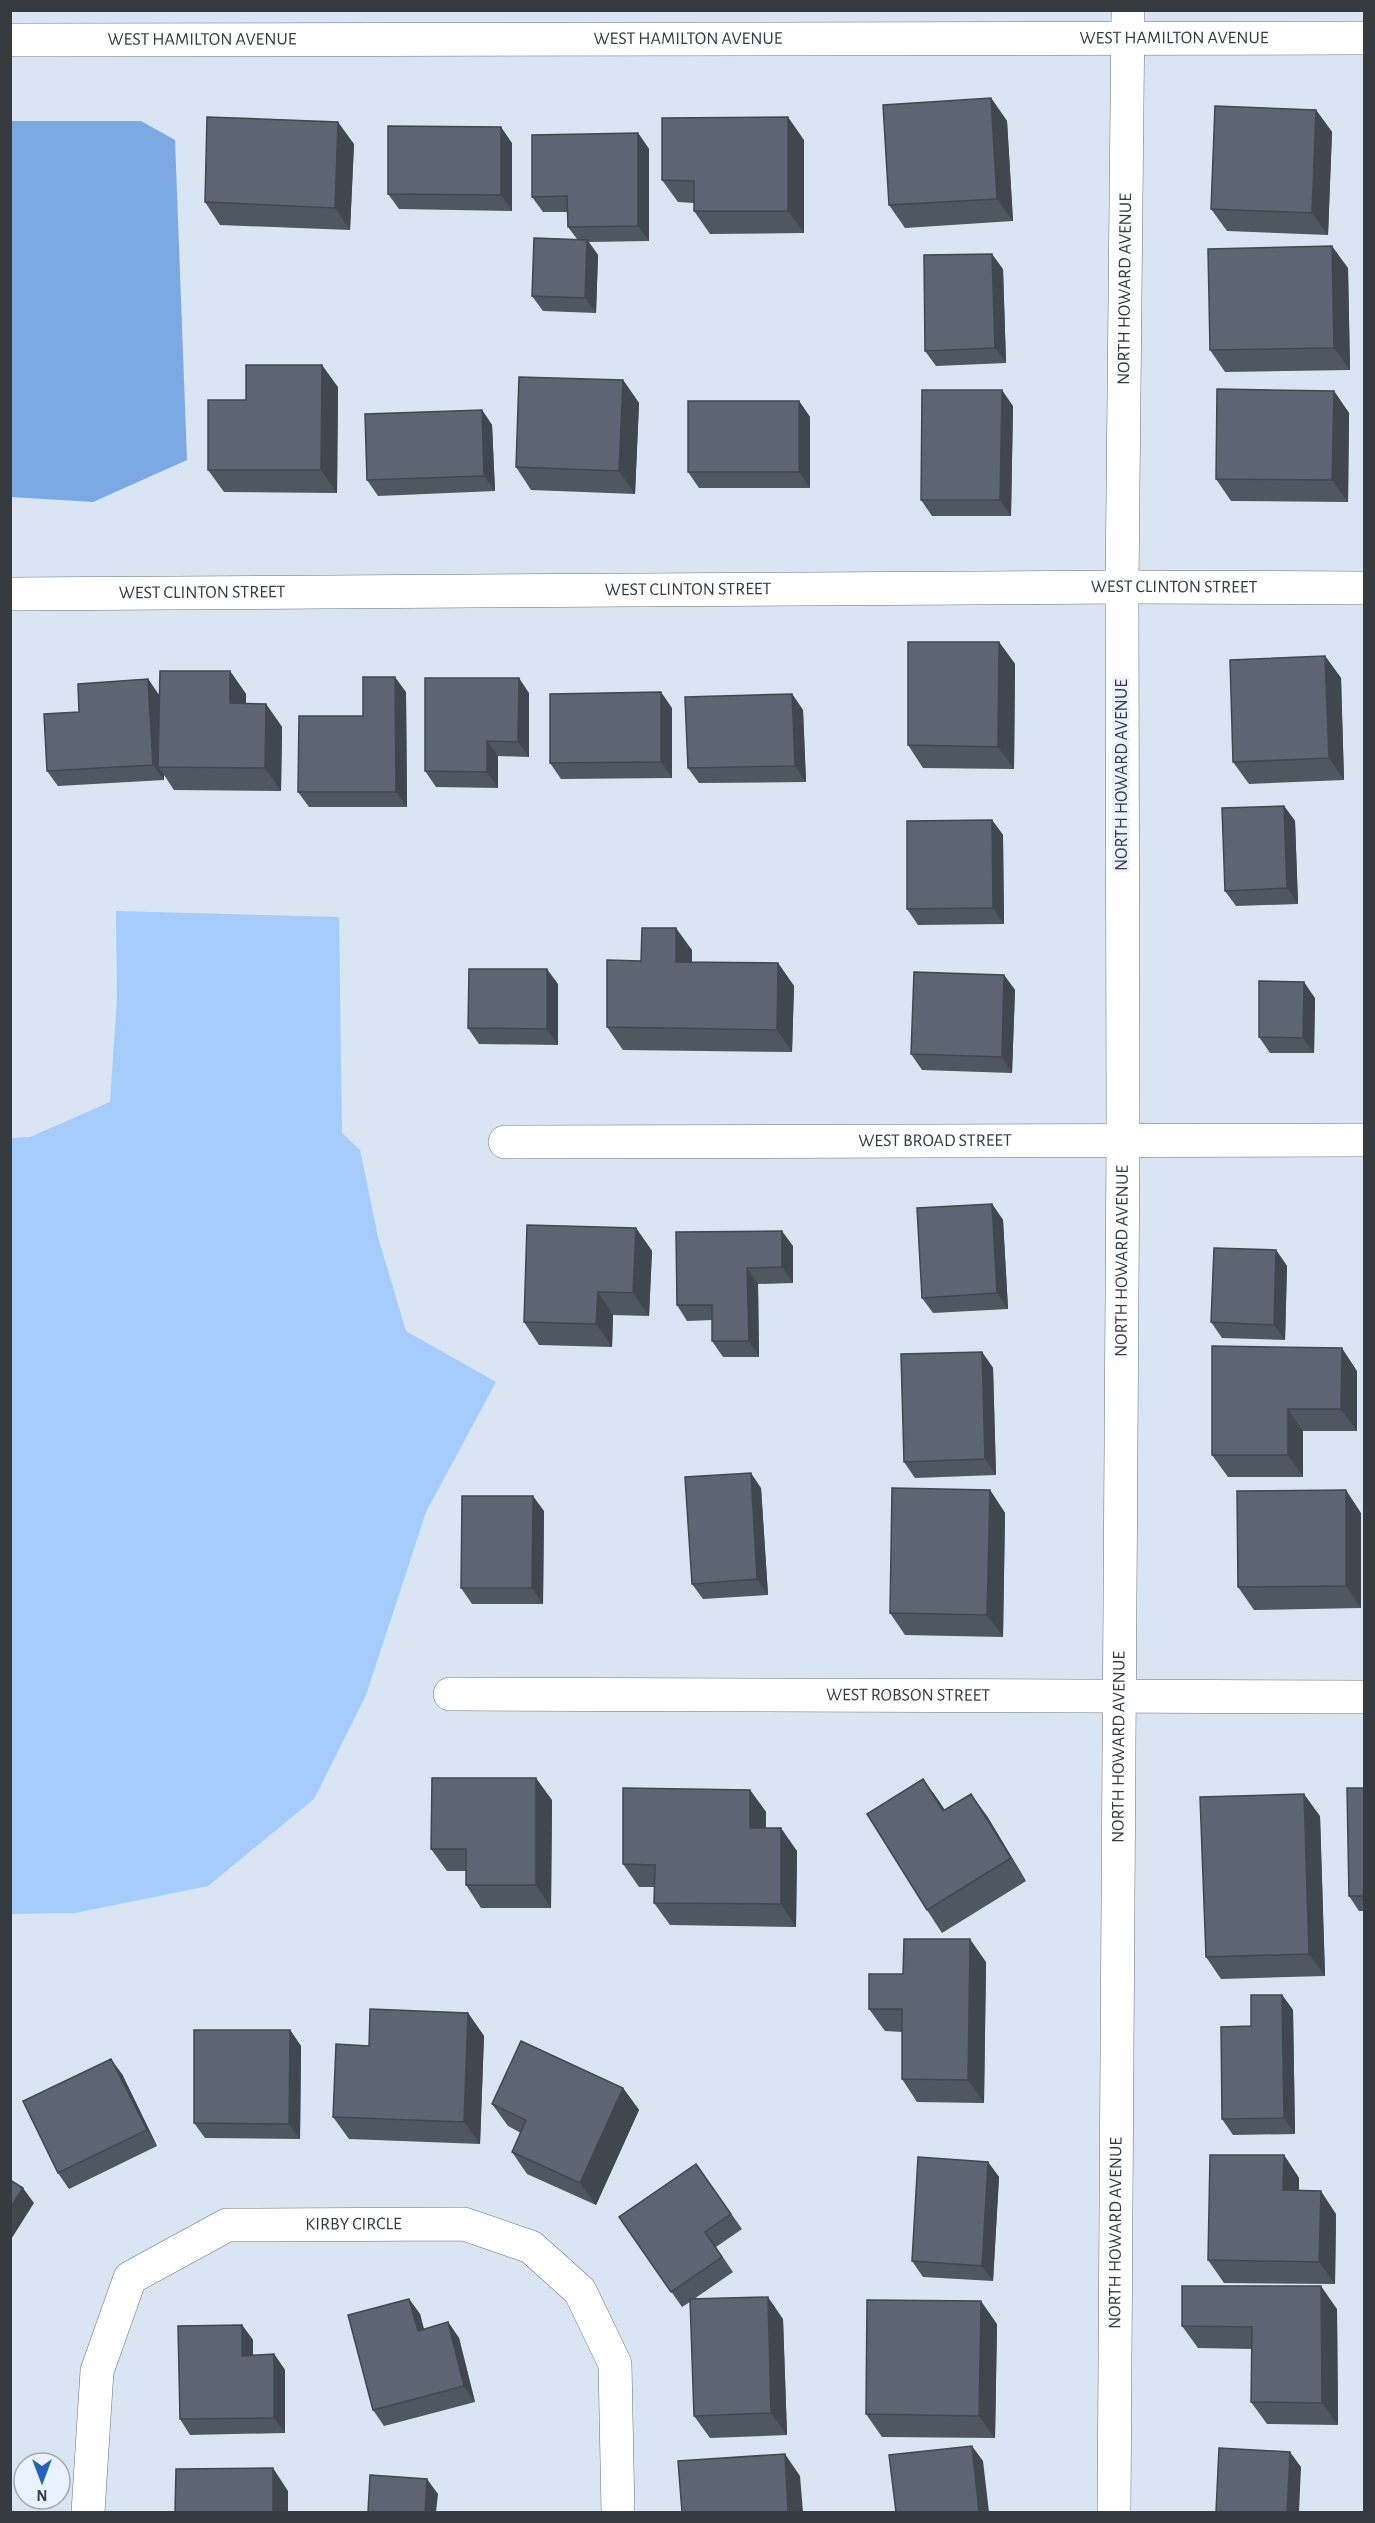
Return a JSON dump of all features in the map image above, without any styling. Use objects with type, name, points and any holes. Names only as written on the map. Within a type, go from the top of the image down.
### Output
[{"type":"street","name":"WEST HAMILTON AVENUE","points":[[10,40],[1128,24],[1365,38]]},
{"type":"street","name":"NORTH HOWARD AVENUE","points":[[1114,2512],[1123,1142],[1122,587],[1128,24]]},
{"type":"street","name":"WEST CLINTON STREET","points":[[10,594],[1122,587],[1365,588]]},
{"type":"street","name":"WEST BROAD STREET","points":[[505,1142],[1365,1140]]},
{"type":"street","name":"WEST ROBSON STREET","points":[[450,1694],[1365,1697]]},
{"type":"street","name":"KIRBY CIRCLE","points":[[88,2512],[97,2371],[130,2278],[227,2225],[464,2224],[531,2247],[580,2291],[615,2364],[618,2512]]},
{"type":"shaded area","points":[[10,121],[141,121],[175,140],[187,460],[93,502],[11,497]]},
{"type":"shaded area","points":[[116,911],[339,917],[342,1133],[360,1150],[378,1237],[406,1331],[496,1382],[426,1512],[366,1695],[314,1799],[208,1886],[75,1913],[11,1914],[11,1138],[30,1137],[110,1102],[117,998]]},
{"type":"building","points":[[991,98],[997,199],[889,205],[883,105]]},
{"type":"building","points":[[1215,106],[1316,110],[1312,213],[1211,209]]},
{"type":"building","points":[[207,117],[338,122],[335,208],[205,202]]},
{"type":"building","points":[[788,117],[788,211],[694,211],[694,181],[662,180],[662,118]]},
{"type":"building","points":[[388,126],[501,127],[501,195],[388,194]]},
{"type":"building","points":[[638,133],[638,226],[568,227],[567,196],[532,197],[532,135]]},
{"type":"building","points":[[534,238],[587,240],[585,298],[532,296]]},
{"type":"building","points":[[1332,246],[1334,348],[1210,350],[1208,249]]},
{"type":"building","points":[[992,254],[995,348],[925,351],[924,255]]},
{"type":"building","points":[[246,365],[322,365],[321,470],[208,470],[208,400],[246,400]]},
{"type":"building","points":[[519,377],[623,380],[619,471],[516,467]]},
{"type":"building","points":[[1217,389],[1334,391],[1332,480],[1216,479]]},
{"type":"building","points":[[922,390],[1002,390],[1000,500],[921,500]]},
{"type":"building","points":[[688,401],[799,401],[799,472],[688,472]]},
{"type":"building","points":[[482,410],[484,476],[367,480],[365,414]]},
{"type":"building","points":[[908,642],[999,642],[998,747],[908,745]]},
{"type":"building","points":[[1325,656],[1329,758],[1233,762],[1230,660]]},
{"type":"building","points":[[160,671],[230,671],[230,703],[266,704],[265,768],[158,767]]},
{"type":"building","points":[[363,677],[395,677],[396,792],[298,792],[299,716],[363,716]]},
{"type":"building","points":[[425,678],[519,678],[518,742],[487,741],[487,772],[425,771]]},
{"type":"building","points":[[148,679],[153,765],[47,771],[44,714],[79,712],[78,684]]},
{"type":"building","points":[[661,692],[661,762],[550,763],[550,694]]},
{"type":"building","points":[[792,694],[795,766],[688,768],[685,697]]},
{"type":"building","points":[[1284,806],[1287,888],[1225,891],[1222,808]]},
{"type":"building","points":[[992,820],[993,908],[907,909],[907,821]]},
{"type":"building","points":[[642,928],[676,928],[676,962],[778,963],[777,1030],[607,1027],[607,960],[641,961]]},
{"type":"building","points":[[469,969],[547,969],[547,1029],[468,1028]]},
{"type":"building","points":[[914,972],[1004,975],[1002,1057],[911,1054]]},
{"type":"building","points":[[1259,981],[1304,982],[1303,1038],[1259,1037]]},
{"type":"building","points":[[992,1204],[997,1293],[922,1298],[917,1208]]},
{"type":"building","points":[[527,1225],[636,1228],[633,1293],[598,1292],[596,1324],[524,1322]]},
{"type":"building","points":[[782,1231],[782,1267],[747,1268],[749,1341],[712,1341],[712,1305],[677,1305],[676,1232]]},
{"type":"building","points":[[1214,1248],[1276,1250],[1274,1325],[1211,1322]]},
{"type":"building","points":[[1212,1346],[1342,1348],[1341,1409],[1288,1409],[1288,1455],[1212,1455]]},
{"type":"building","points":[[982,1352],[985,1459],[904,1462],[901,1354]]},
{"type":"building","points":[[751,1473],[757,1579],[692,1584],[685,1477]]},
{"type":"building","points":[[892,1488],[990,1490],[987,1615],[890,1613]]},
{"type":"building","points":[[1346,1490],[1346,1586],[1238,1587],[1237,1491]]},
{"type":"building","points":[[462,1496],[533,1496],[532,1588],[461,1588]]},
{"type":"building","points":[[432,1778],[536,1778],[536,1885],[466,1885],[466,1849],[431,1849]]},
{"type":"building","points":[[923,1779],[943,1811],[971,1794],[1011,1858],[927,1910],[867,1814]]},
{"type":"building","points":[[623,1788],[750,1790],[750,1828],[781,1828],[781,1904],[654,1903],[655,1865],[623,1864]]},
{"type":"building","points":[[1347,1788],[1365,1788],[1365,1896],[1349,1896]]},
{"type":"building","points":[[1304,1794],[1309,1954],[1206,1957],[1200,1797]]},
{"type":"building","points":[[904,1939],[970,1939],[968,2080],[902,2079],[902,2009],[869,2009],[869,1974],[903,1974]]},
{"type":"building","points":[[1251,1995],[1282,1995],[1284,2118],[1222,2119],[1221,2027],[1251,2026]]},
{"type":"building","points":[[370,2009],[468,2013],[464,2122],[333,2117],[336,2044],[369,2046]]},
{"type":"building","points":[[194,2030],[290,2030],[289,2124],[194,2123]]},
{"type":"building","points":[[521,2041],[623,2088],[580,2183],[512,2152],[526,2120],[492,2104]]},
{"type":"building","points":[[111,2059],[147,2130],[58,2173],[23,2101]]},
{"type":"building","points":[[1210,2155],[1284,2155],[1283,2190],[1321,2191],[1319,2262],[1208,2260]]},
{"type":"building","points":[[918,2157],[988,2162],[982,2266],[912,2261]]},
{"type":"building","points":[[696,2164],[731,2214],[705,2232],[722,2257],[671,2292],[619,2217]]},
{"type":"building","points":[[10,2180],[23,2188],[10,2208]]},
{"type":"building","points":[[1182,2286],[1321,2286],[1322,2403],[1251,2402],[1252,2327],[1182,2326]]},
{"type":"building","points":[[768,2297],[771,2413],[694,2416],[690,2299]]},
{"type":"building","points":[[409,2299],[418,2331],[448,2322],[464,2386],[373,2410],[348,2315]]},
{"type":"building","points":[[867,2300],[981,2301],[979,2416],[866,2414]]},
{"type":"building","points":[[242,2325],[242,2356],[274,2354],[274,2418],[180,2419],[178,2326]]},
{"type":"building","points":[[972,2446],[979,2512],[896,2512],[889,2455]]},
{"type":"building","points":[[1219,2448],[1290,2452],[1287,2512],[1216,2512]]},
{"type":"building","points":[[785,2454],[788,2512],[682,2512],[678,2461]]},
{"type":"building","points":[[273,2468],[273,2512],[175,2512],[176,2469]]},
{"type":"building","points":[[370,2475],[427,2479],[425,2512],[368,2512]]}]
